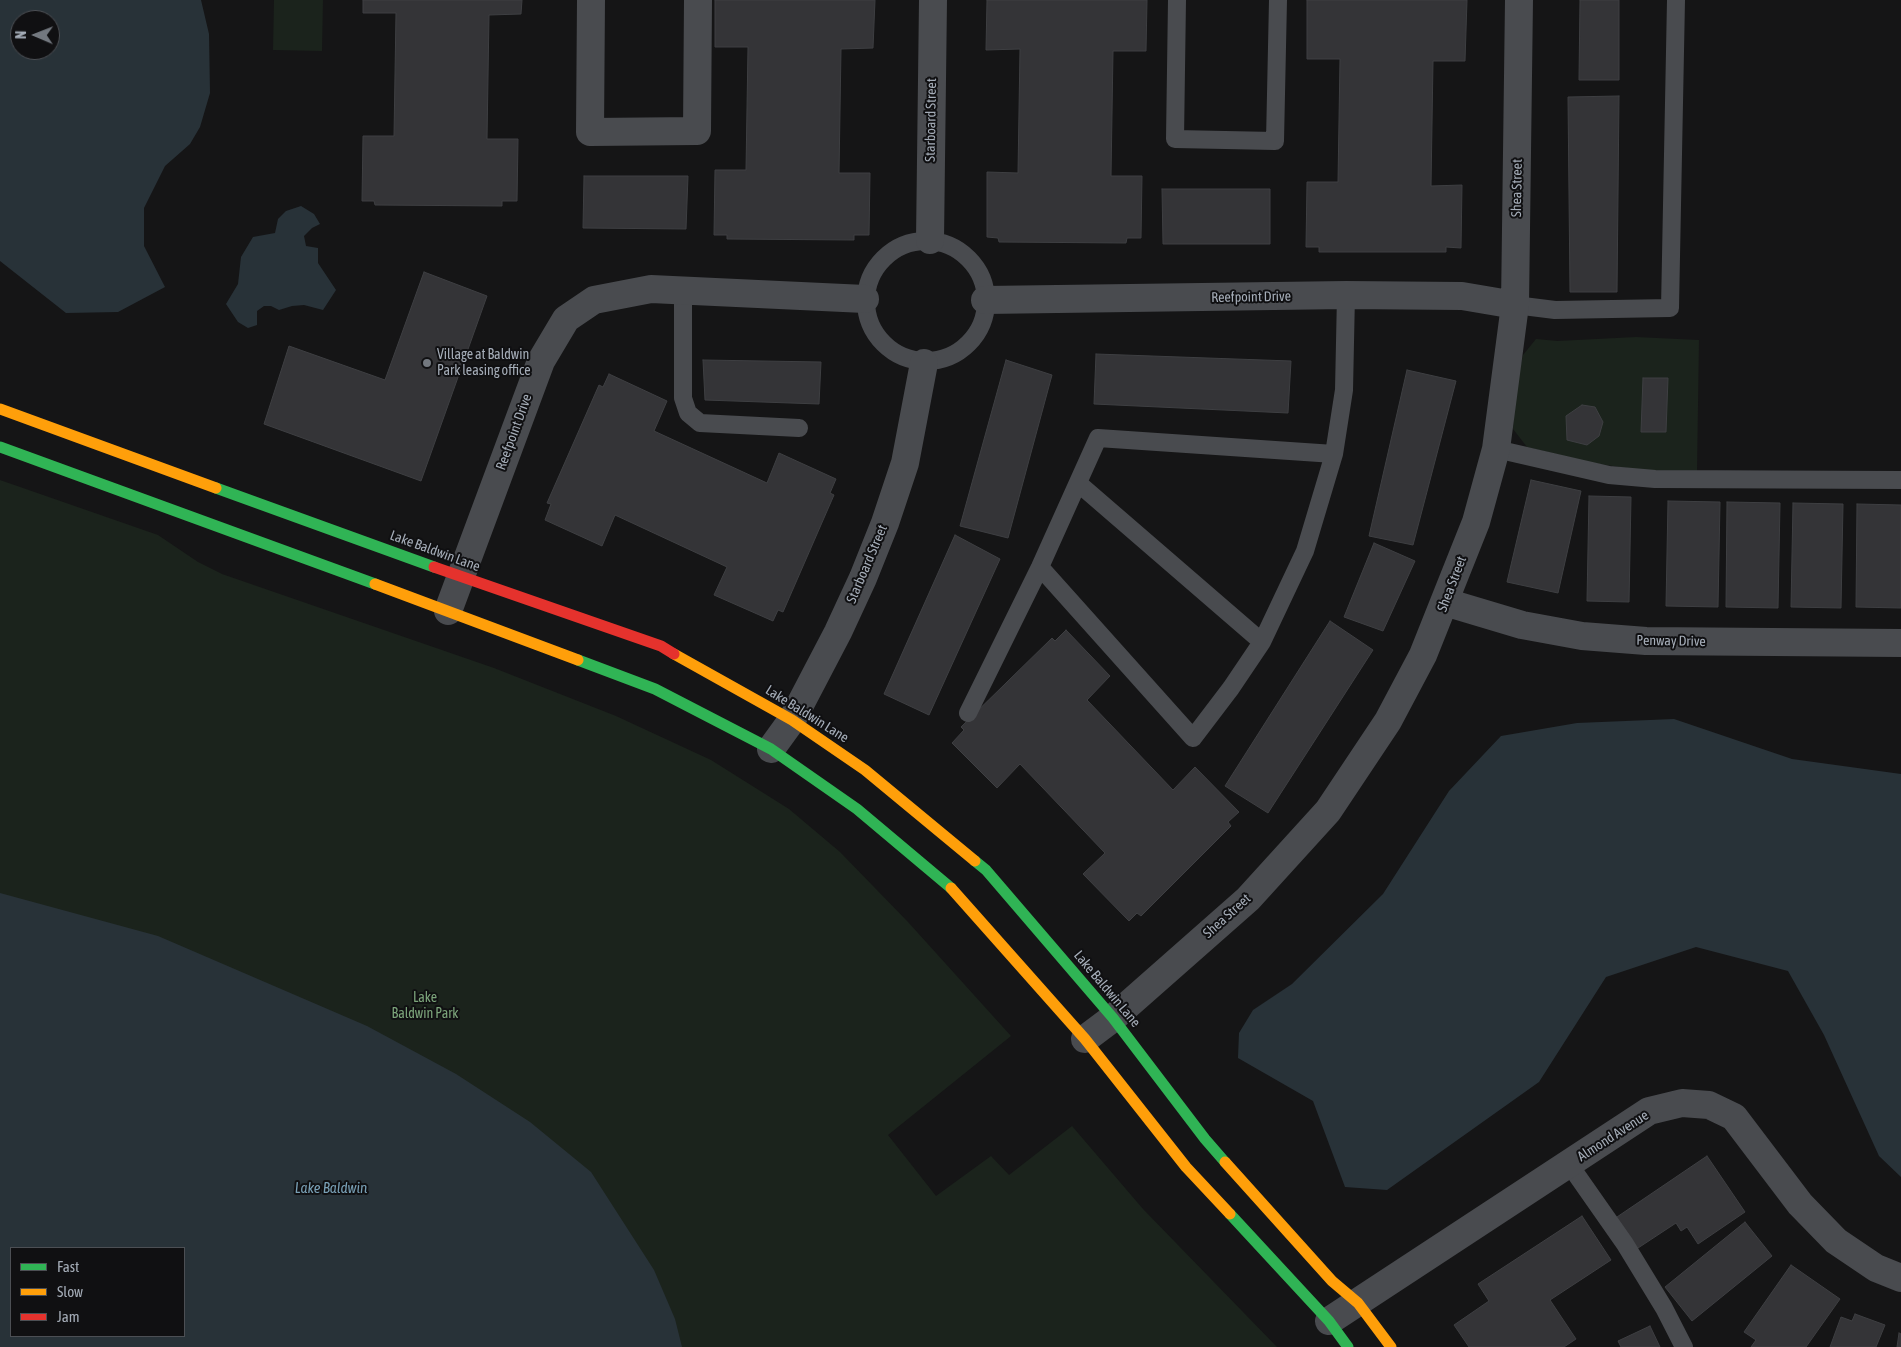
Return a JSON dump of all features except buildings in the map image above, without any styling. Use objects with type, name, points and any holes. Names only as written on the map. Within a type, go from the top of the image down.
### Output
[{"type":"street","points":[[591,0],[590,132],[696,130],[698,0]]},
{"type":"street","name":"Starboard Street","points":[[930,240],[933,0]]},
{"type":"street","name":"Shea Street","points":[[1085,1039],[1113,1018],[1248,899],[1328,811],[1388,721],[1423,655],[1476,522],[1496,449],[1515,305],[1519,0]]},
{"type":"street","name":"Reefpoint Drive","points":[[448,611],[541,361],[566,319],[594,300],[651,289],[865,299]]},
{"type":"street","name":"Reefpoint Drive","points":[[985,300],[1346,295],[1462,296],[1515,305]]},
{"type":"street","name":"Starboard Street","points":[[771,749],[792,720],[863,578],[905,463],[924,363]]},
{"type":"street","name":"Lake Baldwin Lane","points":[[0,409],[460,577],[661,646],[792,720],[865,770],[986,870],[1113,1018],[1205,1139],[1332,1281],[1358,1303],[1390,1347]]},
{"type":"street","points":[[0,447],[655,689],[771,749],[857,809],[948,886],[1085,1039],[1186,1167],[1329,1321],[1348,1347]]},
{"type":"street","name":"Penway Drive","points":[[1445,602],[1522,625],[1582,636],[1646,641],[1901,643]]},
{"type":"street","name":"Almond Avenue","points":[[1329,1321],[1649,1111],[1682,1103],[1709,1105],[1734,1117],[1800,1204],[1836,1242],[1876,1268],[1901,1278]]},
{"type":"lane","points":[[1177,0],[1175,139],[1275,141],[1278,0]]},
{"type":"lane","points":[[1515,305],[1555,310],[1670,308],[1676,0]]},
{"type":"lane","points":[[930,240],[949,245],[966,256],[979,272],[986,292],[985,312],[979,331],[966,347],[948,358],[924,363],[908,360],[891,351],[876,336],[868,318],[865,299],[869,280],[879,263],[893,250],[910,242],[930,240]]},
{"type":"lane","points":[[683,290],[683,398],[688,413],[700,423],[799,428]]},
{"type":"lane","points":[[1040,567],[1193,738],[1231,688],[1262,642],[1305,551],[1334,454],[1344,390],[1346,295]]},
{"type":"lane","points":[[968,713],[1040,567],[1098,438],[1334,454]]},
{"type":"lane","points":[[1496,449],[1609,475],[1655,479],[1901,480]]},
{"type":"lane","points":[[1078,483],[1262,642]]},
{"type":"lane","points":[[1569,1164],[1625,1244],[1664,1308],[1684,1347]]},
{"type":"green space","points":[[274,0],[323,0],[322,51],[273,50]]},
{"type":"green space","points":[[1636,337],[1699,340],[1697,472],[1648,471],[1592,463],[1527,447],[1513,429],[1516,384],[1523,355],[1536,339],[1557,341]]},
{"type":"green space","name":"Lake Baldwin Park","points":[[0,480],[158,535],[198,562],[222,574],[494,668],[616,716],[711,760],[789,809],[840,852],[908,922],[1011,1036],[888,1135],[936,1196],[991,1156],[1009,1175],[1072,1126],[1143,1209],[1277,1347],[235,1347],[185,1247],[0,1192]]},
{"type":"water","points":[[0,0],[201,0],[209,34],[210,93],[200,127],[190,144],[165,166],[144,208],[144,246],[165,287],[118,312],[66,313],[0,261]]},
{"type":"water","points":[[301,206],[314,214],[320,224],[312,228],[304,236],[306,246],[318,248],[318,263],[336,290],[323,310],[304,305],[279,310],[271,306],[264,306],[257,311],[257,325],[248,328],[238,322],[226,304],[238,284],[241,257],[253,237],[275,233],[278,219],[286,211]]},
{"type":"water","points":[[1674,719],[1792,759],[1901,774],[1901,1177],[1879,1156],[1824,1035],[1788,971],[1696,947],[1606,977],[1539,1082],[1387,1190],[1345,1187],[1313,1101],[1238,1058],[1239,1033],[1253,1010],[1292,984],[1383,894],[1449,791],[1501,736],[1577,723]]},
{"type":"water","name":"Lake Baldwin","points":[[0,893],[158,936],[367,1026],[456,1074],[530,1122],[591,1172],[654,1270],[675,1319],[682,1347],[0,1347]]},
{"type":"traffic: fast","points":[[0,447],[375,584]]},
{"type":"traffic: fast","points":[[216,488],[434,567]]},
{"type":"traffic: fast","points":[[578,660],[655,689],[771,749],[857,809],[951,888]]},
{"type":"traffic: fast","points":[[975,861],[986,870],[1113,1018],[1205,1139],[1225,1162]]},
{"type":"traffic: fast","points":[[1230,1214],[1329,1321],[1348,1347]]},
{"type":"traffic: slow","points":[[0,409],[216,488]]},
{"type":"traffic: slow","points":[[375,584],[578,660]]},
{"type":"traffic: slow","points":[[674,654],[792,720],[865,770],[975,861]]},
{"type":"traffic: slow","points":[[951,888],[1085,1039],[1186,1167],[1230,1214]]},
{"type":"traffic: slow","points":[[1225,1162],[1332,1281],[1358,1303],[1391,1347]]},
{"type":"traffic: jam","points":[[434,567],[661,646],[674,654]]},
{"type":"place","name":"Village at Baldwin Park leasing office","points":[[427,363]]}]
